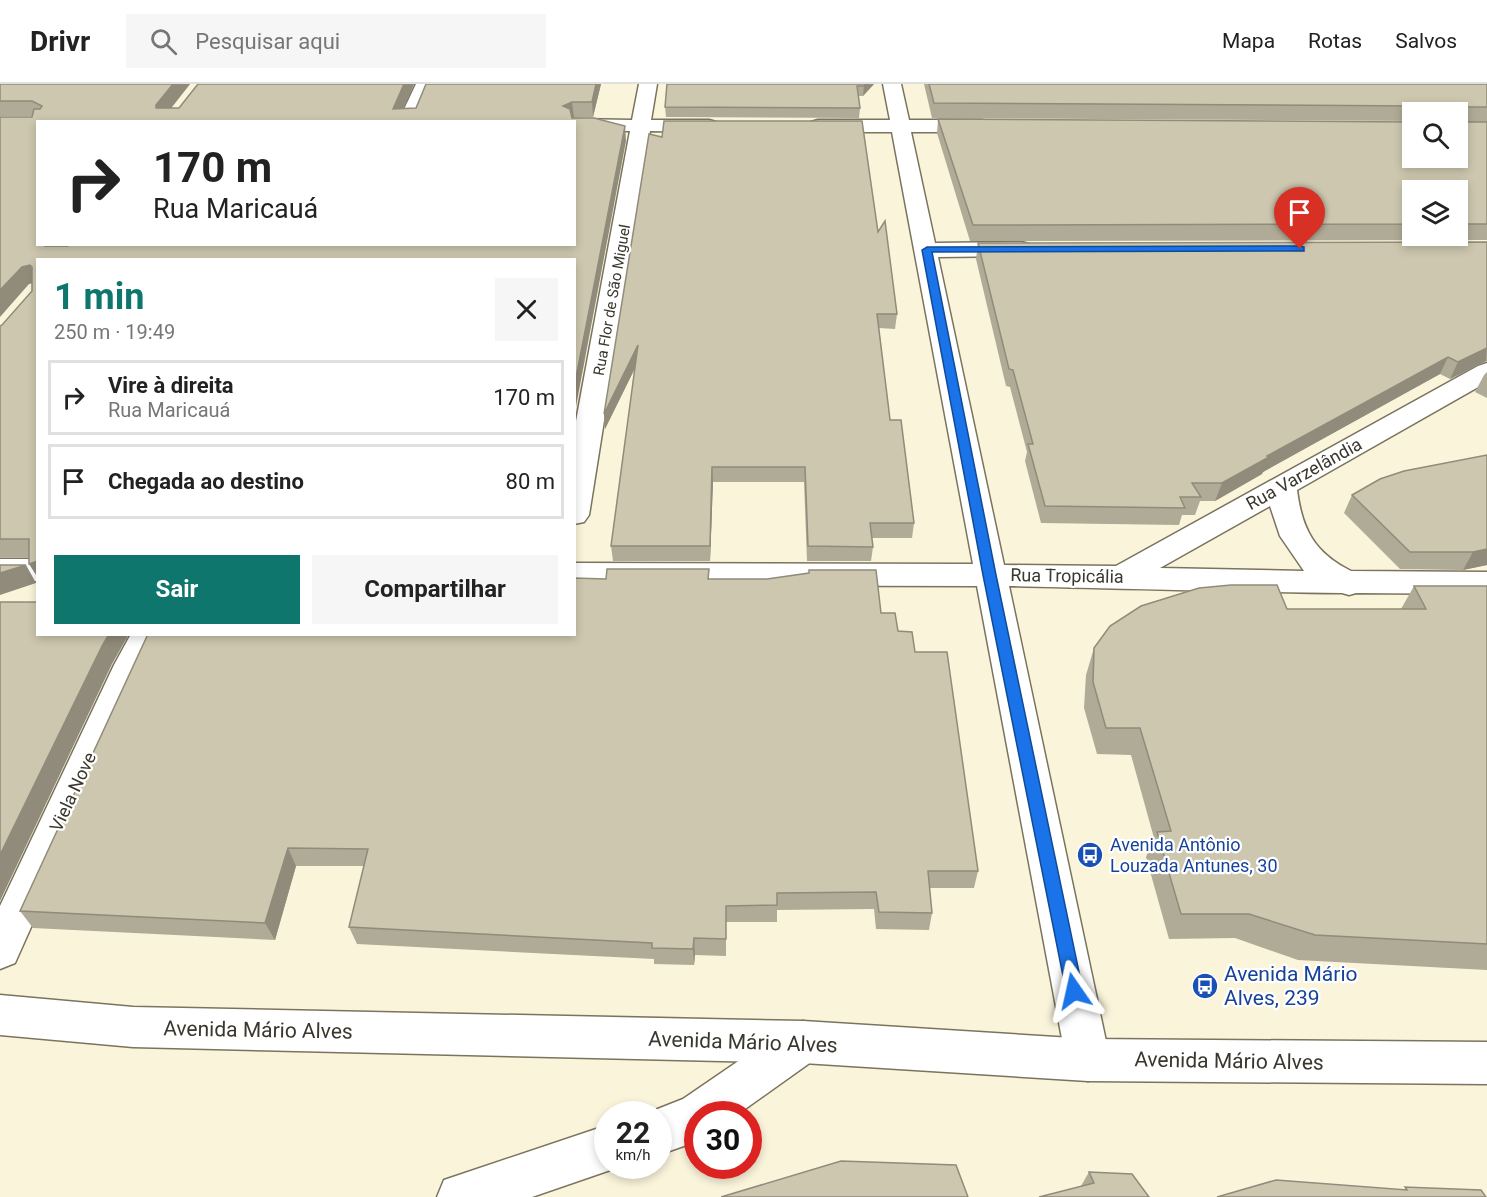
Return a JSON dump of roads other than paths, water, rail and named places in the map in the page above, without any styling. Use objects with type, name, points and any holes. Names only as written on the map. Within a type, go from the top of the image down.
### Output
[{"type":"street","points":[[408,120],[425,84]]},
{"type":"street","name":"Rua Flor de São Miguel","points":[[576,503],[648,84]]},
{"type":"street","points":[[892,84],[1088,1060]]},
{"type":"street","points":[[576,125],[724,126]]},
{"type":"street","points":[[795,126],[997,126]]},
{"type":"street","points":[[927,250],[1046,249]]},
{"type":"street","name":"Rua Varzelândia","points":[[1121,577],[1487,371]]},
{"type":"street","points":[[1282,486],[1283,509],[1295,537],[1314,564],[1350,584]]},
{"type":"street","points":[[0,570],[36,570]]},
{"type":"street","name":"Rua Tropicália","points":[[576,574],[990,575],[1121,577],[1192,582],[1487,584]]},
{"type":"street","name":"Viela Nove","points":[[0,950],[131,664],[147,636]]},
{"type":"street","name":"Avenida Mário Alves","points":[[0,1015],[134,1027],[803,1042],[1088,1060],[1487,1064]]},
{"type":"street","points":[[719,1101],[803,1042]]},
{"type":"street","points":[[461,1197],[594,1154]]},
{"type":"place","name":"Avenida Antônio Louzada Antunes, 30","points":[[1090,855]]},
{"type":"place","name":"Avenida Mário Alves, 239","points":[[1205,986]]}]
